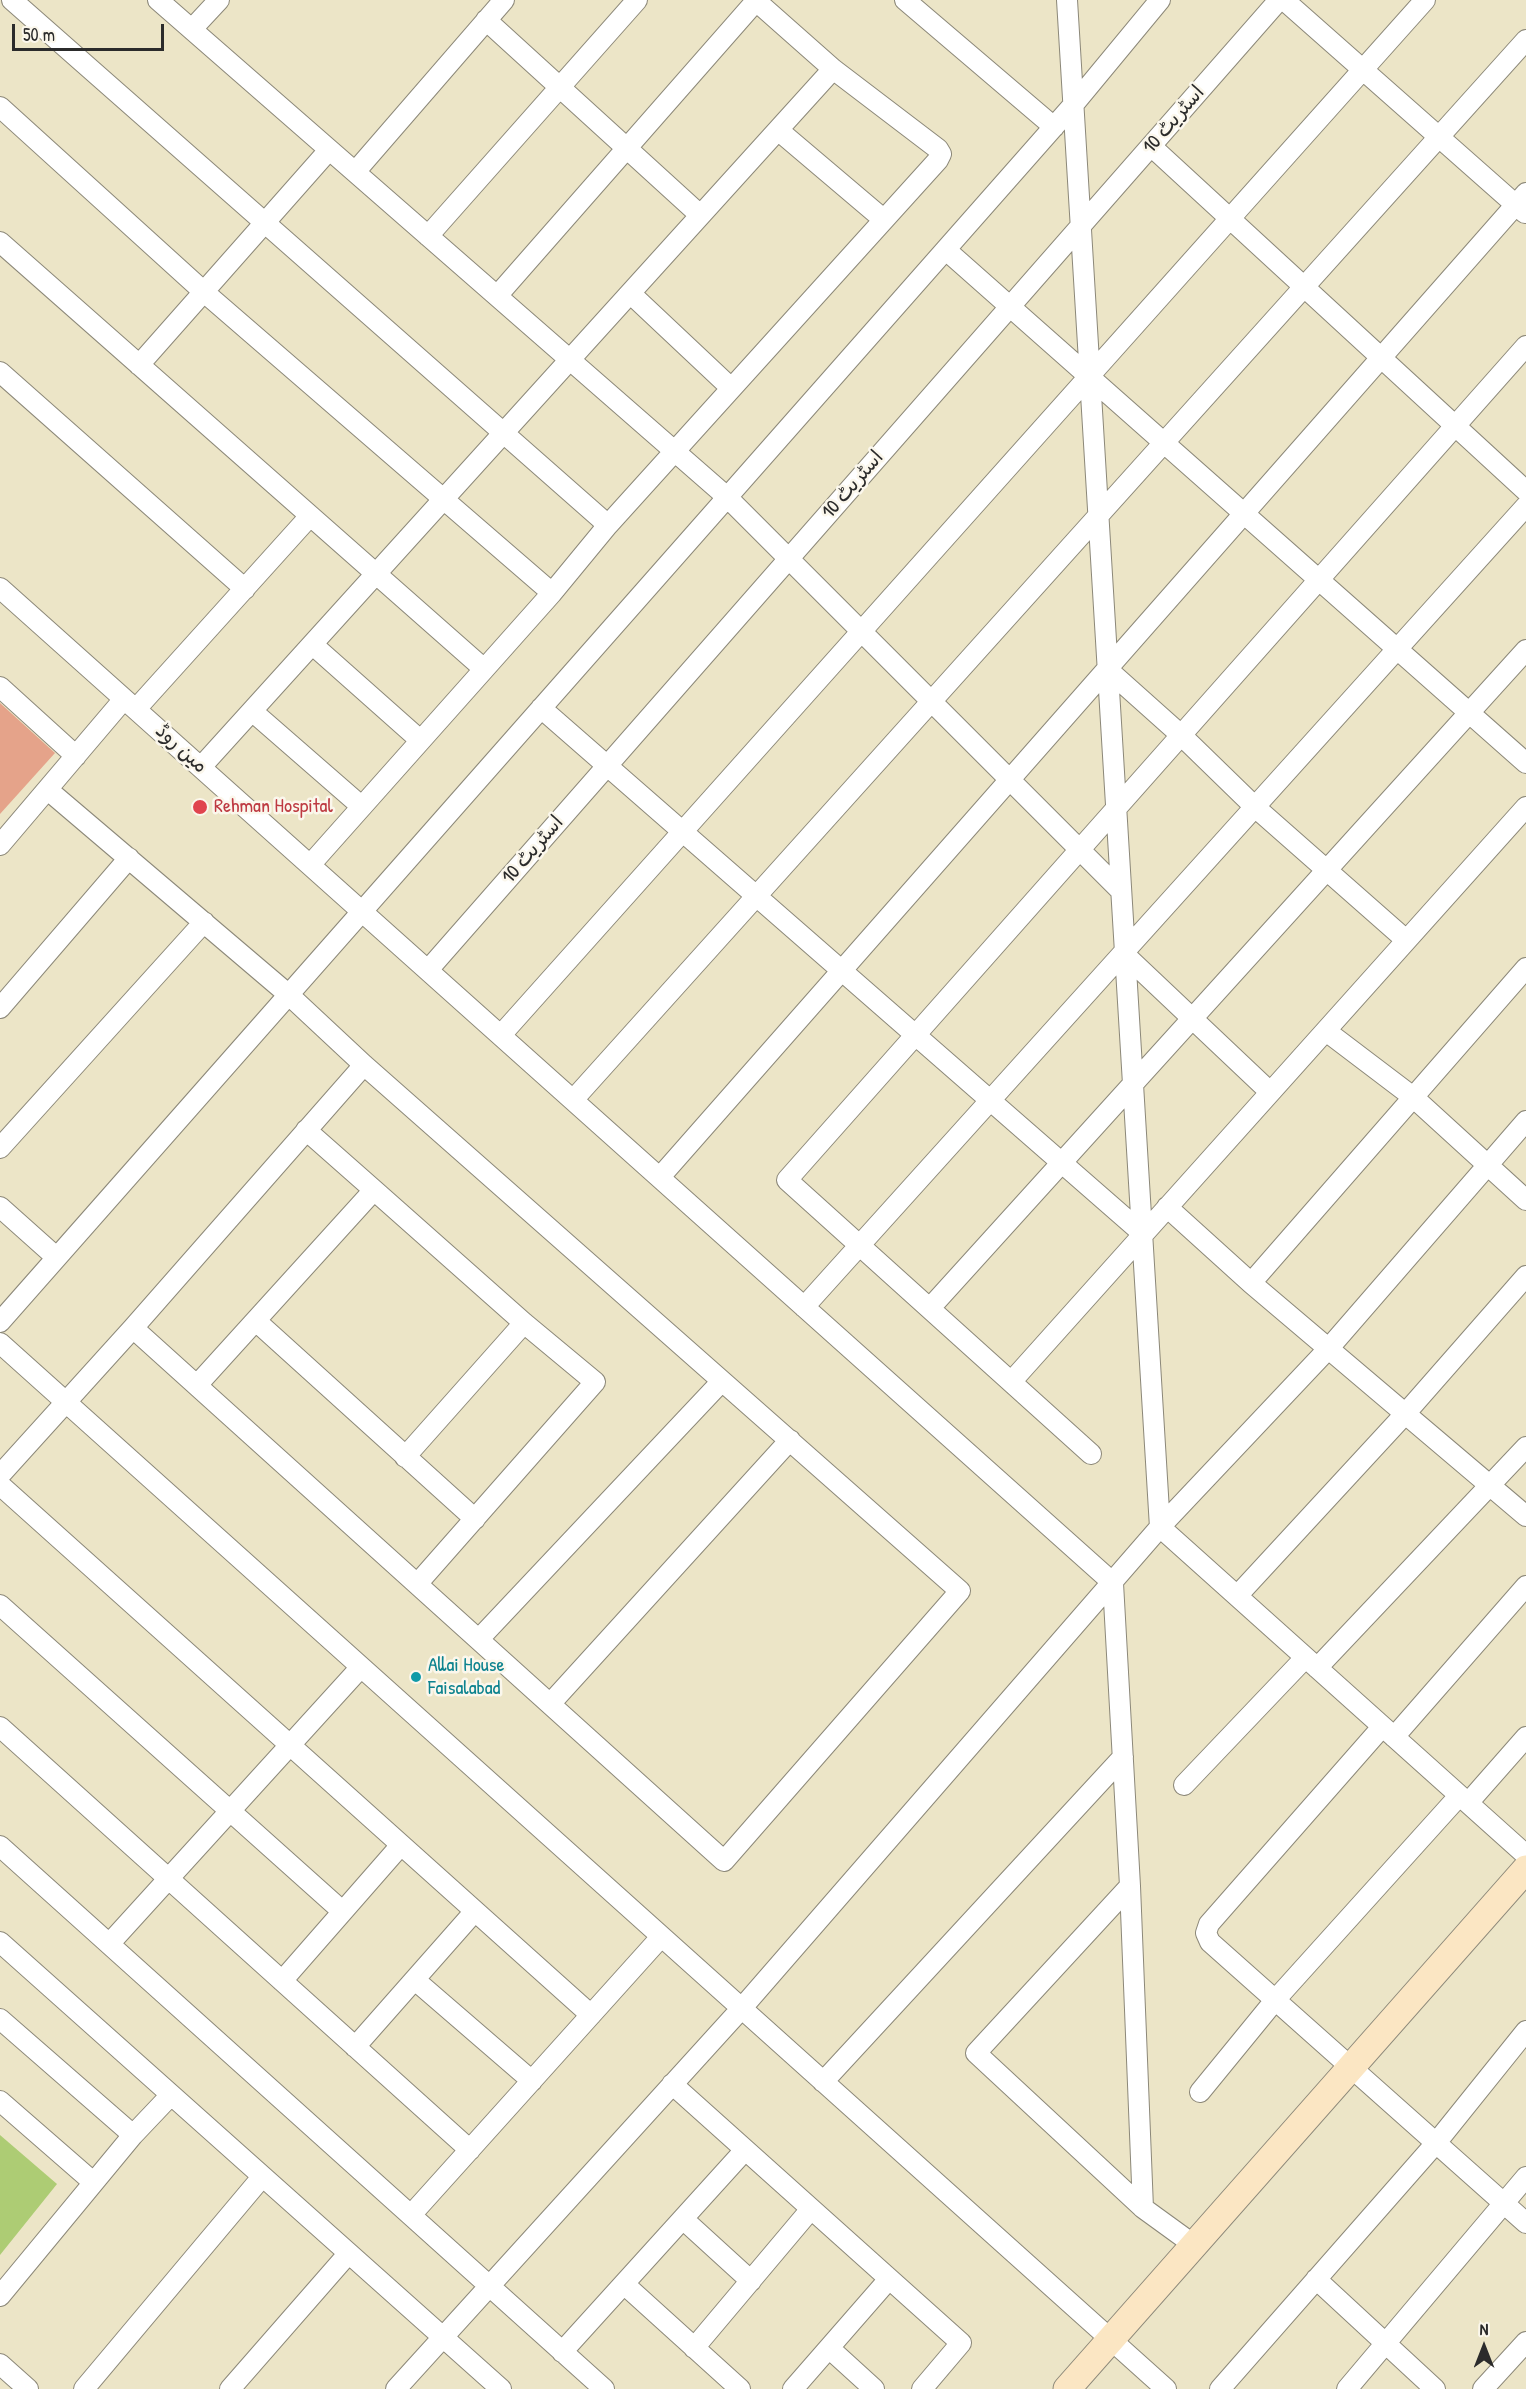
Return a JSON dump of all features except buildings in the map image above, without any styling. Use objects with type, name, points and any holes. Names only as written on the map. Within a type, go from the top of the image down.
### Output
[{"type":"main road","points":[[1067,2389],[1352,2067],[1525,1866]]},
{"type":"street","points":[[12,0],[608,525]]},
{"type":"street","points":[[158,0],[727,497],[1119,889]]},
{"type":"street","points":[[192,29],[219,0]]},
{"type":"street","points":[[355,172],[504,0]]},
{"type":"street","points":[[428,236],[637,0]]},
{"type":"street","points":[[905,0],[1054,127]]},
{"type":"street","points":[[0,1323],[1054,127],[1160,0]]},
{"type":"street","name":"اسٹریٹ 10","points":[[428,970],[1279,0]]},
{"type":"street","points":[[660,1177],[1380,357],[1523,204],[1439,137],[1284,0]]},
{"type":"street","points":[[501,1035],[860,630],[1425,0]]},
{"type":"street","points":[[310,865],[552,593],[608,525],[941,154],[938,149],[833,69],[756,1],[496,296]]},
{"type":"street","points":[[1066,1],[1074,104],[1131,1086],[1160,1527],[1463,1799],[1525,1866]]},
{"type":"street","points":[[486,20],[700,216]]},
{"type":"street","points":[[573,1100],[930,700],[1526,40]]},
{"type":"street","points":[[201,767],[833,69]]},
{"type":"street","points":[[0,107],[204,292],[552,593]]},
{"type":"street","points":[[778,130],[883,219]]},
{"type":"street","points":[[1151,146],[1526,491]]},
{"type":"street","points":[[140,365],[329,150]]},
{"type":"street","points":[[0,242],[484,669]]},
{"type":"street","points":[[946,250],[1526,763]]},
{"type":"street","points":[[630,293],[731,388]]},
{"type":"street","points":[[1091,1454],[787,1180],[1526,346]]},
{"type":"street","points":[[0,372],[244,589]]},
{"type":"street","points":[[804,1307],[1526,506]]},
{"type":"street","points":[[0,845],[76,756],[244,589],[310,516]]},
{"type":"street","name":"مین روڈ","points":[[0,588],[1113,1583]]},
{"type":"street","points":[[313,645],[420,740]]},
{"type":"street","points":[[930,1308],[1526,650]]},
{"type":"street","points":[[1107,669],[1182,736],[1255,807],[1406,940]]},
{"type":"street","points":[[0,687],[76,756]]},
{"type":"street","points":[[541,708],[1062,1162],[1141,1234]]},
{"type":"street","points":[[252,711],[361,806]]},
{"type":"street","points":[[48,790],[289,994],[364,1065],[960,1591],[724,1861],[198,1384],[133,1328]]},
{"type":"street","points":[[1011,1382],[1141,1234],[1526,807]]},
{"type":"street","points":[[0,1008],[129,858]]},
{"type":"street","points":[[0,1148],[204,922]]},
{"type":"street","points":[[1123,953],[1270,1092]]},
{"type":"street","points":[[1251,1282],[1526,968]]},
{"type":"street","points":[[1326,1031],[1413,1097],[1526,1200]]},
{"type":"street","points":[[0,1475],[133,1328],[364,1065]]},
{"type":"street","points":[[396,2389],[741,2009],[1160,1527],[1329,1348],[1485,1165],[1526,1121]]},
{"type":"street","points":[[306,1130],[524,1323],[595,1382],[418,1583]]},
{"type":"street","points":[[198,1384],[374,1190]]},
{"type":"street","points":[[1167,1207],[1251,1282],[1405,1414],[1493,1485],[1526,1516]]},
{"type":"street","points":[[0,1208],[56,1257]]},
{"type":"street","points":[[1237,1596],[1405,1414],[1526,1276]]},
{"type":"street","points":[[255,1321],[475,1519]]},
{"type":"street","points":[[405,1457],[524,1323]]},
{"type":"street","points":[[0,1343],[1166,2389]]},
{"type":"street","points":[[479,1639],[723,1381]]},
{"type":"street","points":[[550,1704],[790,1440]]},
{"type":"street","points":[[1184,1785],[1493,1485],[1526,1447]]},
{"type":"street","points":[[0,1485],[591,2015]]},
{"type":"street","points":[[1113,1583],[1130,1886],[1143,2208]]},
{"type":"street","points":[[1526,1586],[1209,1924],[1206,1934],[1210,1942],[1526,2223]]},
{"type":"street","points":[[0,1605],[231,1809],[342,1911]]},
{"type":"street","points":[[110,1943],[361,1667]]},
{"type":"street","points":[[0,1727],[470,2150]]},
{"type":"street","points":[[1200,2092],[1276,1999],[1463,1799],[1526,1737]]},
{"type":"street","points":[[823,2082],[1123,1757]]},
{"type":"street","points":[[282,1981],[401,1845]]},
{"type":"street","points":[[0,1846],[604,2389]]},
{"type":"street","points":[[1130,1886],[976,2053],[1143,2208],[1194,2246]]},
{"type":"street","points":[[355,2047],[475,1911]]},
{"type":"street","points":[[411,2215],[662,1937]]},
{"type":"street","points":[[0,1942],[501,2389]]},
{"type":"street","points":[[415,1980],[532,2080]]},
{"type":"street","points":[[0,2019],[133,2135]]},
{"type":"street","points":[[1220,2389],[1436,2143],[1526,2031]]},
{"type":"street","points":[[672,2084],[961,2343],[922,2389]]},
{"type":"street","points":[[0,2296],[93,2182],[170,2096]]},
{"type":"street","points":[[0,2101],[93,2182]]},
{"type":"street","points":[[562,2352],[745,2150]]},
{"type":"street","points":[[84,2389],[262,2177]]},
{"type":"street","points":[[1347,2389],[1526,2177]]},
{"type":"street","points":[[694,2348],[811,2209]]},
{"type":"street","points":[[682,2219],[751,2281]]},
{"type":"street","points":[[230,2389],[348,2254]]},
{"type":"street","points":[[793,2389],[890,2279]]},
{"type":"street","points":[[1316,2279],[1435,2389]]},
{"type":"street","points":[[624,2284],[740,2389]]},
{"type":"street","points":[[1483,2389],[1526,2342]]},
{"type":"street","points":[[829,2348],[874,2389]]},
{"type":"street","points":[[0,2364],[28,2389]]},
{"type":"green space","points":[[0,2135],[57,2184],[0,2255]]},
{"type":"place","name":"Rehman Hospital","points":[[200,807]]},
{"type":"place","name":"Allai House Faisalabad","points":[[416,1677]]}]
